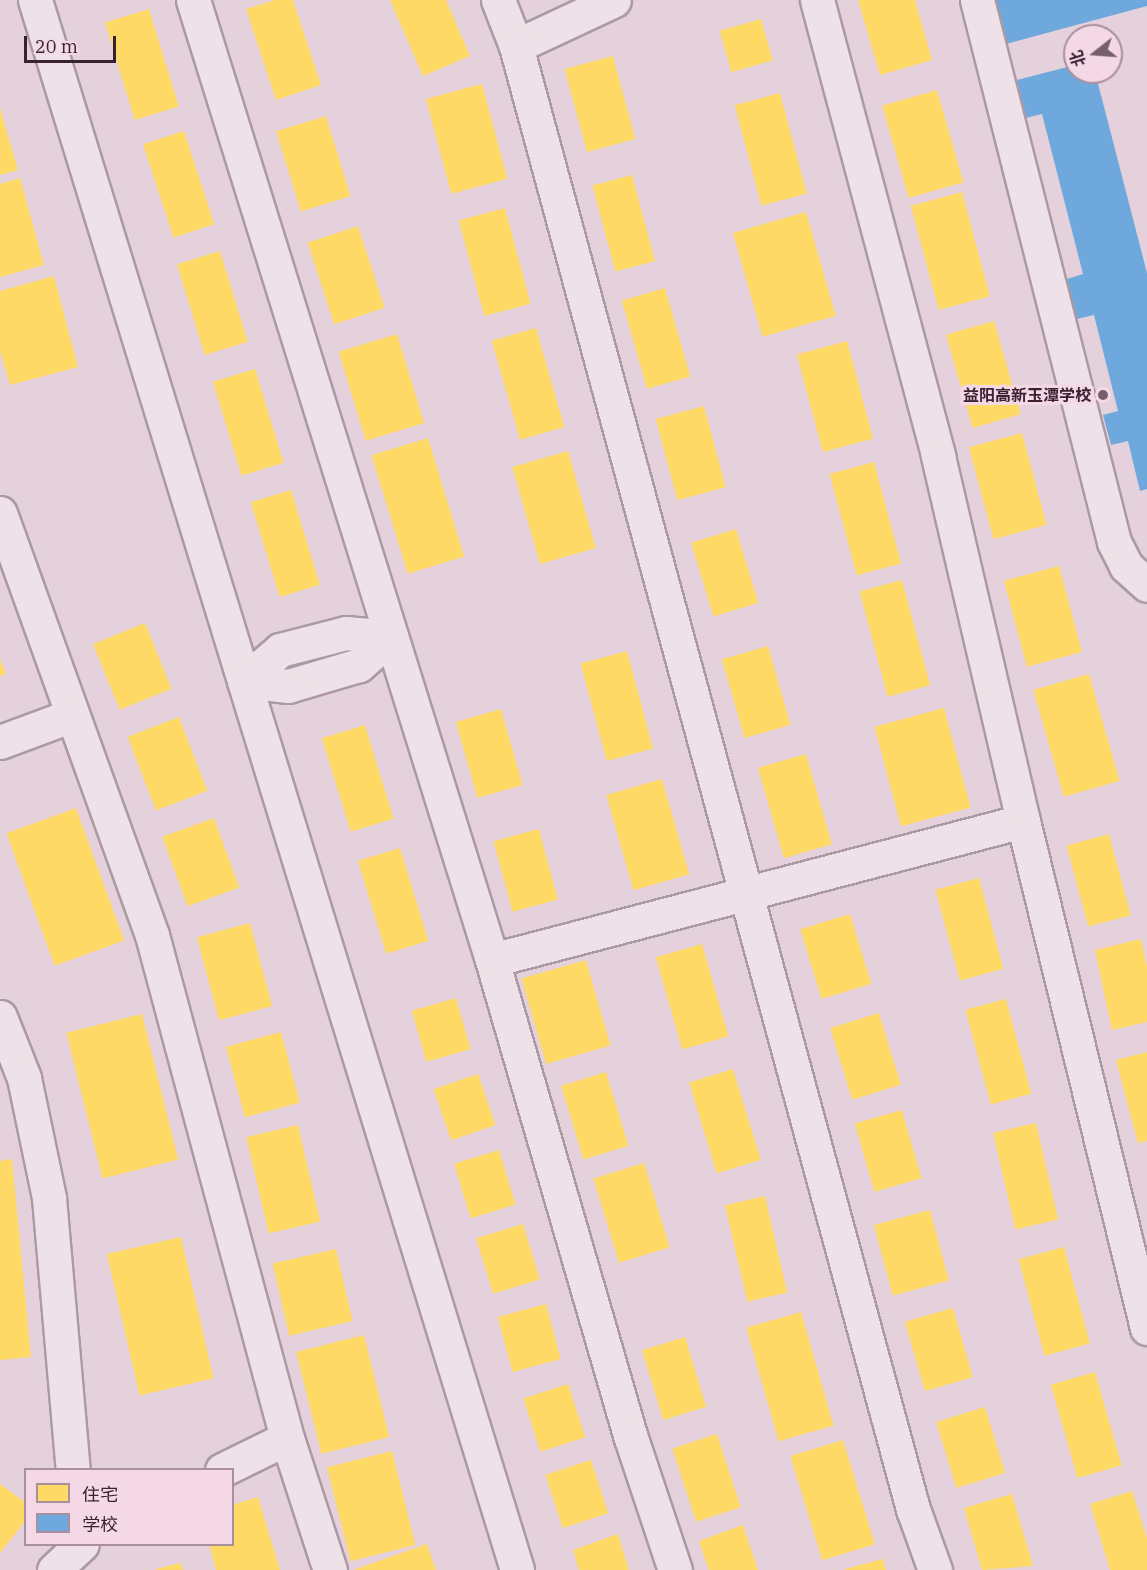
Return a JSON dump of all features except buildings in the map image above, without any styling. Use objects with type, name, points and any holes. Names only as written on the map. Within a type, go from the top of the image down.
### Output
[{"type":"street","points":[[35,0],[517,1570]]},
{"type":"street","points":[[193,0],[492,960],[631,1438],[675,1570]]},
{"type":"street","points":[[498,0],[516,46],[749,893],[913,1509],[935,1570]]},
{"type":"street","points":[[516,46],[614,0]]},
{"type":"street","points":[[817,0],[938,456],[1023,822],[1147,1328]]},
{"type":"street","points":[[977,0],[1114,542],[1126,566],[1147,585]]},
{"type":"street","points":[[0,513],[70,716],[152,935],[287,1438],[330,1570]]},
{"type":"street","points":[[244,681],[288,686],[359,665],[391,636]]},
{"type":"street","points":[[0,742],[70,716]]},
{"type":"street","points":[[492,960],[1023,822]]},
{"type":"street","points":[[0,1017],[24,1078],[49,1198],[73,1468]]},
{"type":"street","points":[[226,1468],[287,1438]]},
{"type":"street","points":[[54,1570],[85,1552]]},
{"type":"place","name":"益阳高新玉潭学校","points":[[1103,395]]}]
